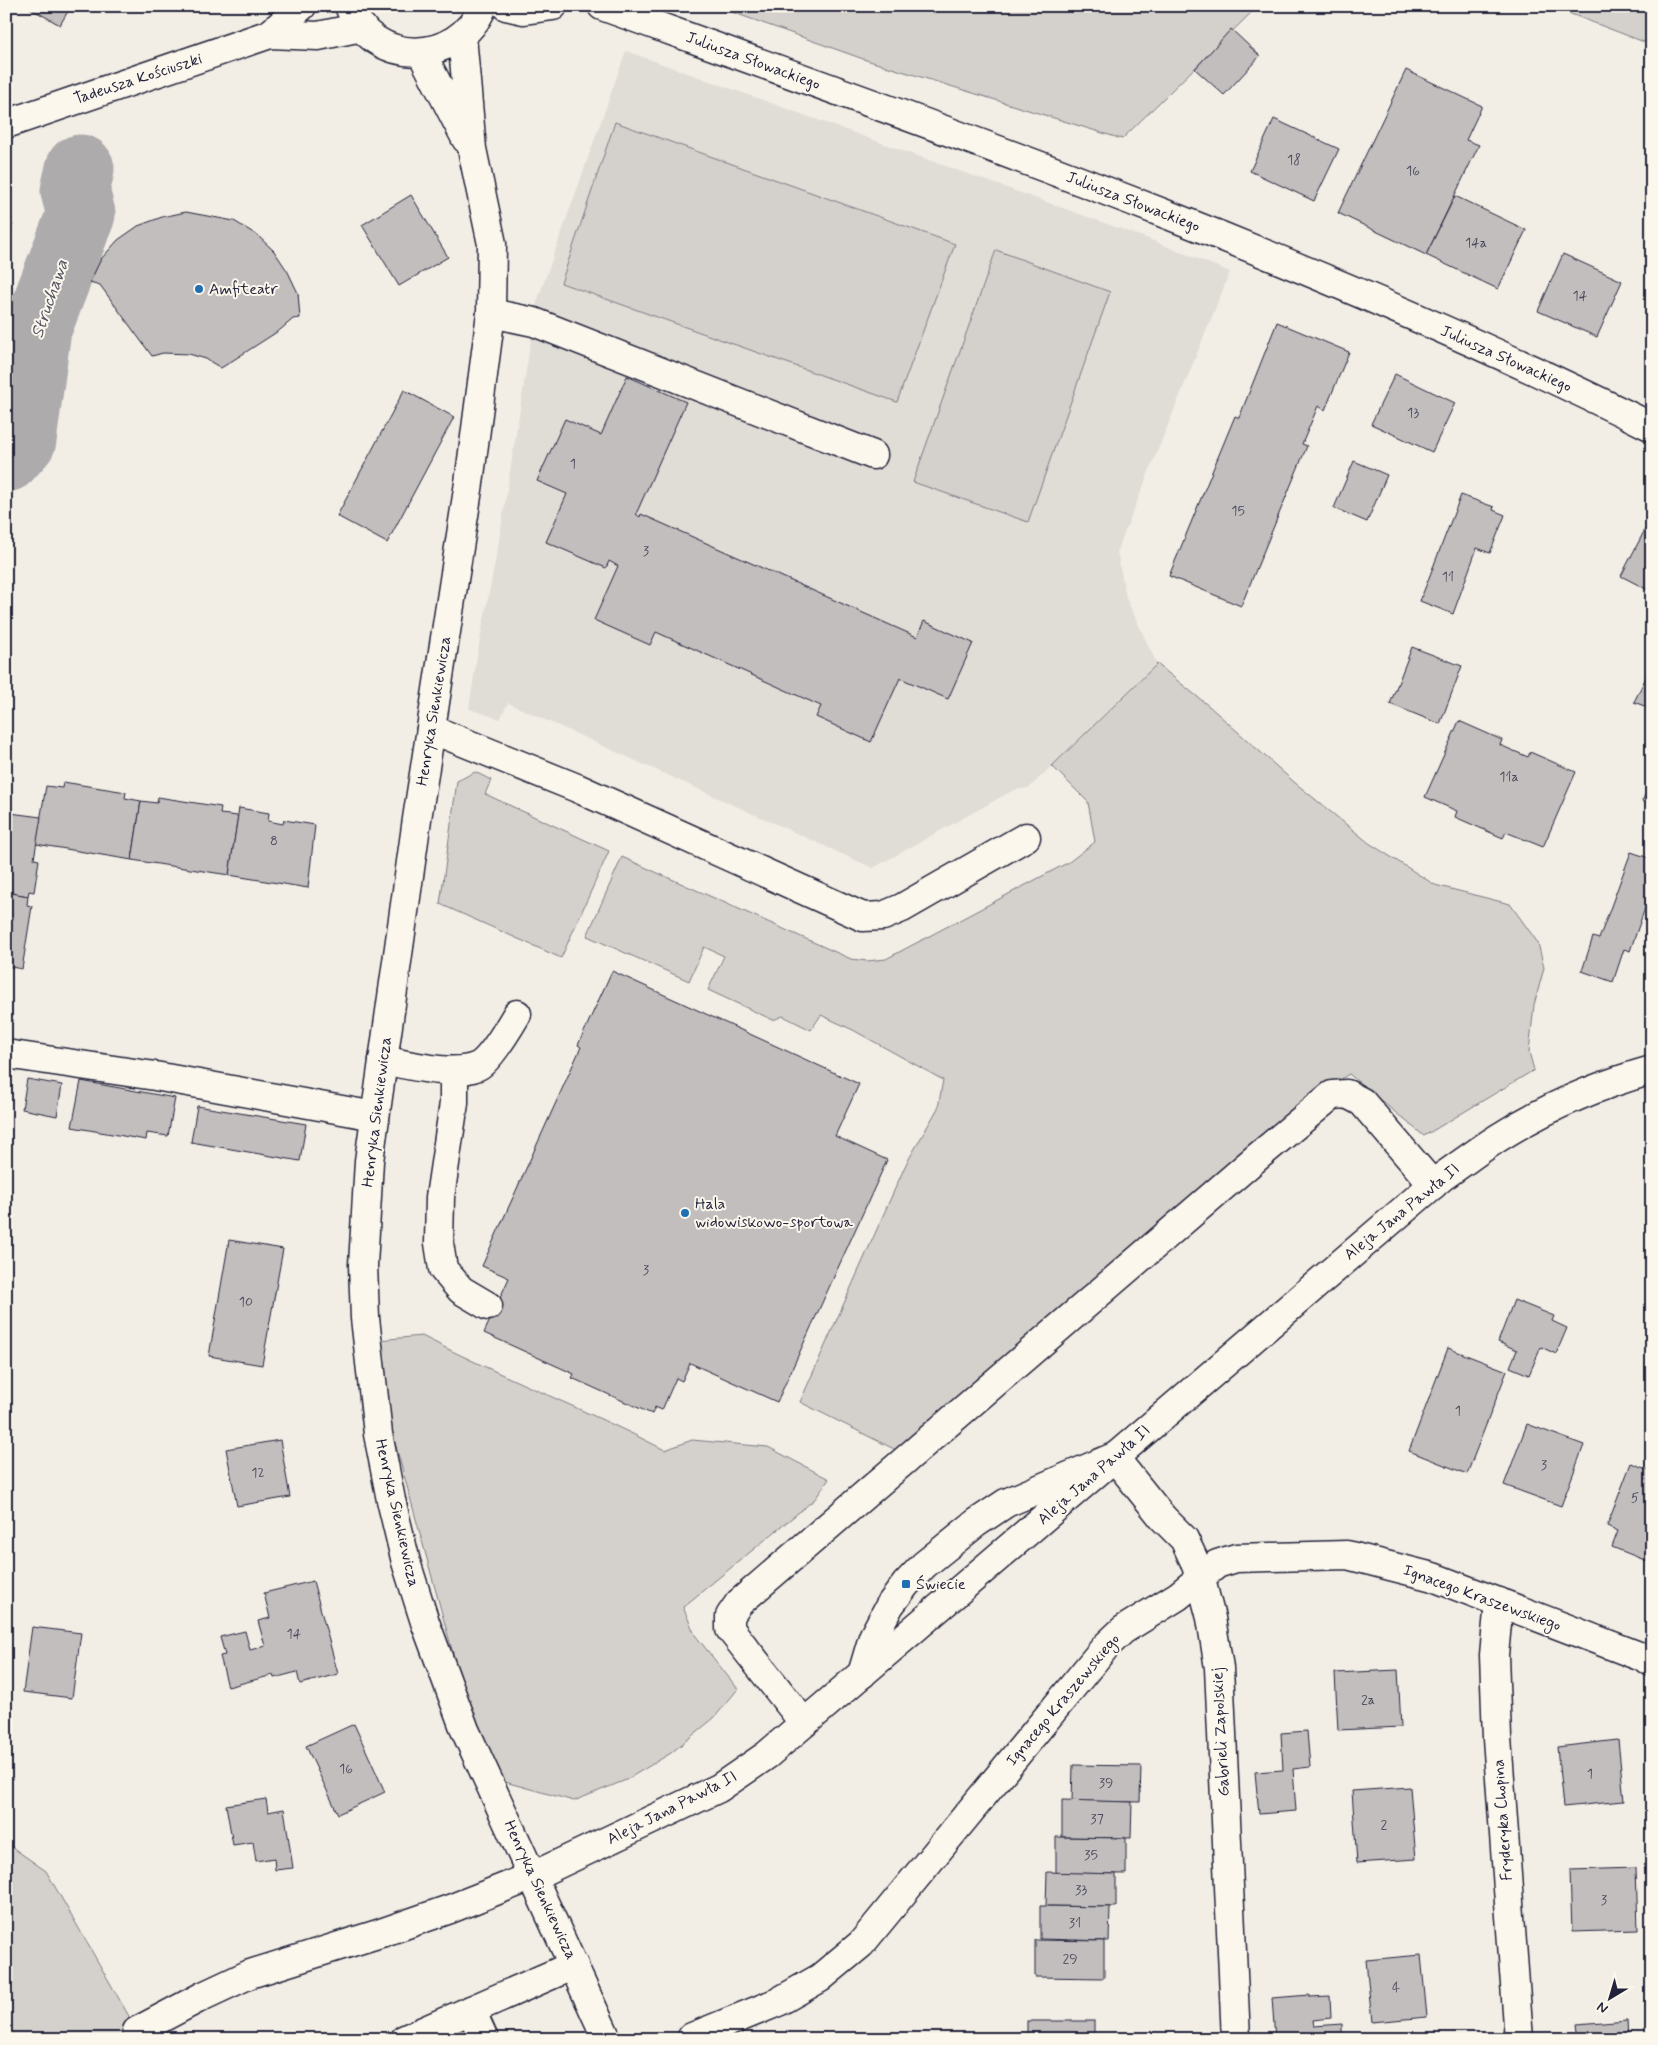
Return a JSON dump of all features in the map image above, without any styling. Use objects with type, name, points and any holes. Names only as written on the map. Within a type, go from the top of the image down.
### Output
[{"type":"street","name":"Tadeusza Kościuszki","points":[[270,34],[302,6]]},
{"type":"street","points":[[356,17],[378,42],[399,50],[421,52],[443,48],[462,36],[471,27],[482,6]]},
{"type":"street","points":[[506,6],[524,10],[553,6]]},
{"type":"street","name":"Juliusza Słowackiego","points":[[602,6],[1115,193],[1342,286],[1572,387],[1652,427]]},
{"type":"street","name":"Tadeusza Kościuszki","points":[[6,124],[270,34],[318,36],[356,17]]},
{"type":"street","name":"Henryka Sienkiewicza","points":[[462,36],[472,149],[492,244],[491,313],[469,483],[431,729],[369,1161],[364,1217],[364,1318],[378,1434],[391,1500],[406,1562],[425,1622],[465,1730],[607,2039]]},
{"type":"street","name":"Henryka Sienkiewicza","points":[[421,52],[472,149]]},
{"type":"street","points":[[491,313],[534,322],[873,455]]},
{"type":"street","points":[[431,729],[577,788],[863,917],[883,916],[902,908],[1026,837]]},
{"type":"street","points":[[383,1060],[454,1071],[479,1066],[496,1046],[517,1014]]},
{"type":"street","points":[[6,1054],[155,1076],[375,1116]]},
{"type":"street","name":"Aleja Jana Pawła II","points":[[137,2031],[203,1996],[250,1974],[381,1933],[450,1909],[533,1876],[719,1788],[767,1755],[1433,1185],[1499,1137],[1529,1120],[1586,1093],[1652,1070]]},
{"type":"street","points":[[454,1071],[454,1103],[440,1197],[439,1243],[443,1268],[461,1290],[488,1306]]},
{"type":"street","points":[[804,1723],[730,1629],[730,1616],[739,1603],[1255,1159],[1332,1095],[1347,1094],[1362,1102],[1433,1185]]},
{"type":"street","points":[[862,1674],[873,1637],[890,1605],[924,1565],[976,1522],[1006,1503],[1114,1457]]},
{"type":"street","name":"Gabrieli Zapolskiej","points":[[1114,1457],[1163,1518],[1184,1539],[1200,1576],[1215,1635],[1219,1668],[1236,2039]]},
{"type":"street","name":"Ignacego Kraszewskiego","points":[[692,2037],[778,2002],[820,1978],[861,1944],[1106,1646],[1129,1625],[1178,1596],[1200,1576],[1217,1564],[1236,1558],[1347,1555],[1433,1577],[1652,1661]]},
{"type":"street","name":"Fryderyka Chopina","points":[[1499,1602],[1494,1654],[1497,1738],[1519,2039]]},
{"type":"street","points":[[405,2039],[574,1965]]},
{"type":"street","points":[[471,2010],[484,2039]]},
{"type":"shaded area","points":[[715,6],[1258,6],[1122,139],[866,60]]},
{"type":"shaded area","points":[[1550,6],[1652,6],[1652,45]]},
{"type":"shaded area","points":[[626,51],[1146,238],[1230,272],[1117,551],[1126,598],[1157,664],[1029,788],[1014,790],[873,868],[508,703],[500,719],[469,709],[499,541],[537,302]]},
{"type":"shaded area","points":[[615,122],[955,244],[897,402],[561,283]]},
{"type":"shaded area","points":[[996,250],[1110,292],[1028,522],[913,482]]},
{"type":"shaded area","points":[[1157,664],[1210,707],[1294,782],[1369,843],[1435,885],[1510,904],[1538,943],[1544,968],[1534,1005],[1529,1052],[1534,1070],[1424,1136],[1349,1074],[1289,1112],[896,1450],[800,1402],[906,1164],[938,1108],[943,1080],[853,1030],[821,1015],[811,1030],[783,1016],[773,1020],[708,990],[724,956],[704,947],[689,981],[587,936],[622,857],[851,959],[867,961],[886,959],[1069,862],[1095,842],[1088,802],[1052,766]]},
{"type":"shaded area","points":[[475,772],[491,780],[485,794],[609,851],[561,958],[440,904],[457,781]]},
{"type":"shaded area","points":[[422,1336],[665,1450],[692,1440],[768,1447],[829,1479],[815,1499],[683,1607],[695,1635],[738,1689],[714,1718],[671,1753],[626,1780],[574,1801],[487,1777],[367,1341]]},
{"type":"shaded area","points":[[6,1843],[46,1871],[142,2039],[6,2039]]},
{"type":"building","points":[[26,6],[71,6],[60,25]]},
{"type":"building","points":[[1231,29],[1260,56],[1224,95],[1195,69]]},
{"type":"building","points":[[1406,70],[1482,106],[1466,140],[1479,145],[1426,255],[1338,213]]},
{"type":"building","points":[[1274,119],[1339,149],[1314,201],[1250,171]]},
{"type":"building","points":[[411,195],[448,257],[399,286],[362,225]]},
{"type":"building","points":[[1455,196],[1526,230],[1498,289],[1426,255]]},
{"type":"building","points":[[6,208],[13,226],[6,228]]},
{"type":"building","name":"Amfiteatr","points":[[186,212],[234,221],[257,235],[274,251],[288,272],[298,293],[300,318],[293,319],[280,330],[221,368],[206,359],[189,354],[163,353],[152,356],[100,285],[90,282],[101,259],[118,240],[138,226],[162,217]]},
{"type":"building","points":[[1563,254],[1622,281],[1597,337],[1538,311]]},
{"type":"building","points":[[1652,313],[1652,333],[1645,331]]},
{"type":"building","points":[[1277,322],[1349,352],[1325,410],[1318,406],[1302,444],[1307,446],[1241,606],[1169,576],[1235,416],[1239,418]]},
{"type":"building","points":[[1395,374],[1455,403],[1432,452],[1371,424]]},
{"type":"building","points":[[627,376],[686,402],[636,514],[640,517],[641,514],[917,637],[924,621],[973,643],[948,699],[900,678],[871,742],[816,717],[821,706],[656,632],[650,645],[594,620],[618,566],[609,561],[606,568],[546,542],[567,494],[537,481],[565,419],[601,435]]},
{"type":"building","points":[[404,390],[454,417],[387,543],[337,516]]},
{"type":"building","points":[[1354,461],[1387,475],[1367,522],[1334,508]]},
{"type":"building","points":[[1461,495],[1494,507],[1493,510],[1505,515],[1490,553],[1477,548],[1453,614],[1420,601]]},
{"type":"building","points":[[1652,516],[1652,592],[1621,576]]},
{"type":"building","points":[[1412,647],[1462,666],[1440,724],[1390,704]]},
{"type":"building","points":[[1652,665],[1652,709],[1634,702]]},
{"type":"building","points":[[1459,721],[1502,740],[1500,745],[1528,757],[1530,752],[1576,772],[1543,847],[1506,832],[1503,838],[1455,817],[1457,811],[1425,797]]},
{"type":"building","points":[[1652,781],[1652,806],[1642,801]]},
{"type":"building","points":[[63,782],[126,792],[125,798],[141,801],[132,860],[36,844],[46,786],[62,788]]},
{"type":"building","points":[[158,797],[221,807],[220,814],[238,816],[229,875],[132,860],[141,801],[157,803]]},
{"type":"building","points":[[6,807],[11,808],[10,813],[41,817],[34,859],[39,860],[34,892],[29,891],[28,896],[6,892]]},
{"type":"building","points":[[239,808],[269,813],[268,821],[283,824],[284,820],[315,825],[308,888],[229,875]]},
{"type":"building","points":[[1631,852],[1652,859],[1652,910],[1645,908],[1630,951],[1624,949],[1613,982],[1582,971],[1593,937],[1599,939]]},
{"type":"building","points":[[6,892],[28,896],[27,905],[32,906],[22,969],[6,966]]},
{"type":"building","name":"Hala widowiskowo-sportowa","points":[[612,971],[859,1084],[835,1136],[887,1160],[777,1402],[690,1363],[682,1381],[676,1378],[662,1410],[655,1407],[652,1414],[572,1378],[574,1374],[484,1333],[509,1278],[482,1266],[581,1047],[578,1045]]},
{"type":"building","points":[[6,1075],[10,1076],[6,1099]]},
{"type":"building","points":[[27,1079],[62,1085],[57,1116],[22,1109]]},
{"type":"building","points":[[81,1081],[175,1098],[168,1136],[147,1133],[146,1140],[72,1127]]},
{"type":"building","points":[[197,1106],[306,1124],[300,1161],[191,1142]]},
{"type":"building","points":[[229,1240],[283,1249],[262,1365],[209,1356]]},
{"type":"building","points":[[1514,1300],[1554,1316],[1552,1321],[1567,1328],[1556,1354],[1541,1347],[1529,1375],[1510,1367],[1517,1350],[1498,1342]]},
{"type":"building","points":[[1448,1348],[1507,1371],[1467,1474],[1409,1451]]},
{"type":"building","points":[[1527,1424],[1584,1445],[1561,1506],[1504,1485]]},
{"type":"building","points":[[280,1440],[290,1497],[237,1506],[226,1449]]},
{"type":"building","points":[[1631,1463],[1652,1471],[1652,1563],[1612,1547],[1618,1531],[1607,1526]]},
{"type":"building","points":[[313,1581],[338,1674],[300,1684],[297,1672],[274,1678],[273,1675],[228,1687],[220,1656],[225,1655],[220,1637],[245,1631],[250,1650],[265,1646],[258,1621],[270,1618],[264,1593]]},
{"type":"building","points":[[32,1627],[81,1633],[72,1698],[23,1692]]},
{"type":"building","points":[[1398,1670],[1401,1727],[1338,1730],[1335,1673]]},
{"type":"building","points":[[354,1724],[385,1792],[338,1814],[306,1746]]},
{"type":"building","points":[[1307,1731],[1310,1767],[1293,1769],[1296,1811],[1259,1814],[1255,1772],[1283,1770],[1281,1733]]},
{"type":"building","points":[[1618,1740],[1624,1801],[1563,1807],[1557,1747]]},
{"type":"building","points":[[1073,1765],[1141,1766],[1140,1802],[1072,1801]]},
{"type":"building","points":[[1410,1787],[1416,1859],[1357,1863],[1352,1791]]},
{"type":"building","points":[[266,1799],[268,1812],[284,1809],[293,1868],[275,1870],[274,1858],[256,1861],[253,1842],[233,1845],[226,1805]]},
{"type":"building","points":[[1062,1800],[1132,1802],[1131,1838],[1062,1837]]},
{"type":"building","points":[[1056,1837],[1126,1838],[1126,1874],[1056,1873]]},
{"type":"building","points":[[1636,1868],[1638,1930],[1572,1932],[1570,1870]]},
{"type":"building","points":[[1047,1872],[1116,1874],[1116,1907],[1046,1906]]},
{"type":"building","points":[[1040,1906],[1110,1907],[1109,1941],[1040,1939]]},
{"type":"building","points":[[1035,1940],[1104,1941],[1104,1978],[1035,1977]]},
{"type":"building","points":[[1421,1955],[1427,2017],[1372,2022],[1366,1960]]},
{"type":"building","points":[[1309,1995],[1309,1997],[1330,1996],[1331,2018],[1313,2020],[1314,2026],[1342,2024],[1342,2039],[1275,2039],[1272,1998]]},
{"type":"building","points":[[1628,2020],[1629,2039],[1579,2039],[1577,2024]]},
{"type":"building","points":[[1027,2021],[1094,2021],[1094,2039],[1027,2039]]},
{"type":"waterway","name":"Struchawa","points":[[6,458],[22,440],[37,329],[81,214],[75,191],[80,169]]},
{"type":"place","name":"Amfiteatr","points":[[199,289]]},
{"type":"place","name":"Hala widowiskowo-sportowa","points":[[685,1213]]},
{"type":"place","name":"Świecie","points":[[906,1584]]}]
